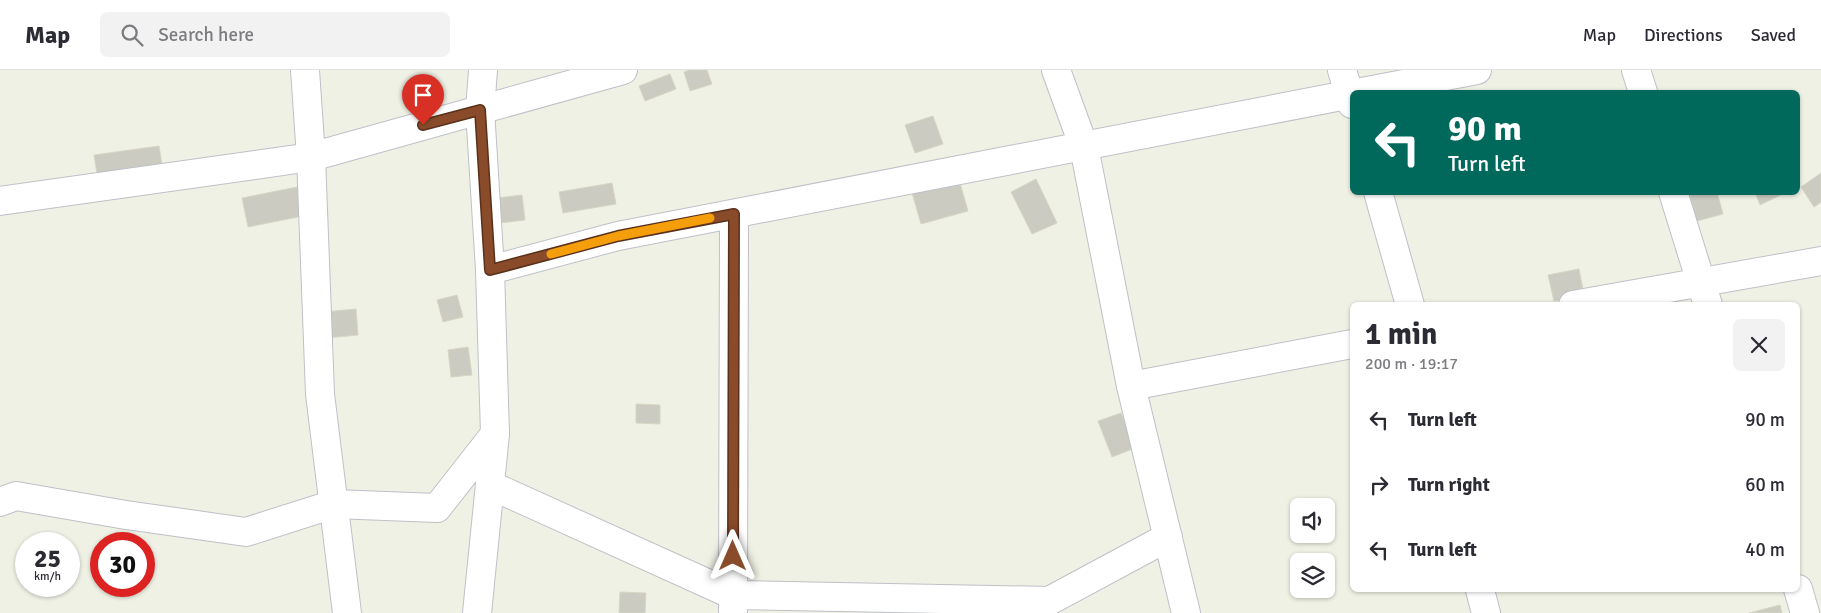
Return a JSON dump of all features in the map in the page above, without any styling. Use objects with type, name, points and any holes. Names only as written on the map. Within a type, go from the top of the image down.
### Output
[{"type":"street","points":[[305,70],[320,394],[348,613]]},
{"type":"street","points":[[477,613],[495,434],[490,270],[480,110],[482,70]]},
{"type":"street","points":[[0,201],[310,157],[623,70]]},
{"type":"street","points":[[1056,70],[1084,147],[1131,386],[1186,613]]},
{"type":"street","points":[[1358,90],[1477,70]]},
{"type":"street","points":[[1636,70],[1642,90]]},
{"type":"street","points":[[490,270],[618,236],[1084,147],[1350,91]]},
{"type":"street","points":[[1379,195],[1409,302]]},
{"type":"street","points":[[1674,195],[1704,294]]},
{"type":"street","points":[[733,604],[734,214]]},
{"type":"street","points":[[1609,302],[1704,294],[1821,261]]},
{"type":"street","points":[[1131,386],[1350,344]]},
{"type":"street","points":[[0,502],[16,496],[126,515],[246,532],[334,504],[437,508],[495,434]]},
{"type":"street","points":[[490,485],[733,604],[1049,601],[1168,538]]},
{"type":"street","points":[[1481,592],[1486,613]]},
{"type":"street","points":[[1799,592],[1805,613]]},
{"type":"building","points":[[707,70],[712,84],[690,91],[684,72]]},
{"type":"building","points":[[670,74],[676,89],[645,101],[639,86]]},
{"type":"building","points":[[933,116],[943,144],[915,153],[905,125]]},
{"type":"building","points":[[159,146],[164,177],[99,186],[94,155]]},
{"type":"building","points":[[1821,173],[1821,202],[1814,207],[1801,187]]},
{"type":"building","points":[[958,176],[968,211],[921,224],[911,189]]},
{"type":"building","points":[[1036,179],[1057,223],[1032,234],[1011,192]]},
{"type":"building","points":[[612,183],[616,204],[563,213],[559,192]]},
{"type":"building","points":[[297,187],[303,216],[248,227],[242,198]]},
{"type":"building","points":[[522,195],[525,220],[500,223],[497,198]]},
{"type":"building","points":[[1690,195],[1718,195],[1723,214],[1697,221]]},
{"type":"building","points":[[1756,195],[1781,195],[1760,205]]},
{"type":"building","points":[[1579,269],[1584,295],[1554,301],[1548,275]]},
{"type":"building","points":[[457,295],[463,317],[443,322],[437,300]]},
{"type":"building","points":[[356,309],[358,335],[326,338],[324,312]]},
{"type":"building","points":[[468,347],[472,375],[451,377],[448,350]]},
{"type":"building","points":[[636,404],[660,405],[660,424],[636,423]]},
{"type":"building","points":[[1121,413],[1135,448],[1112,457],[1098,421]]},
{"type":"building","points":[[620,592],[646,593],[645,613],[619,613]]},
{"type":"building","points":[[1780,605],[1782,613],[1749,613]]},
{"type":"slow traffic","points":[[551,254],[618,236],[710,218]]},
{"type":"route","points":[[423,125],[480,110],[490,270],[618,236],[734,214],[733,556]]}]
